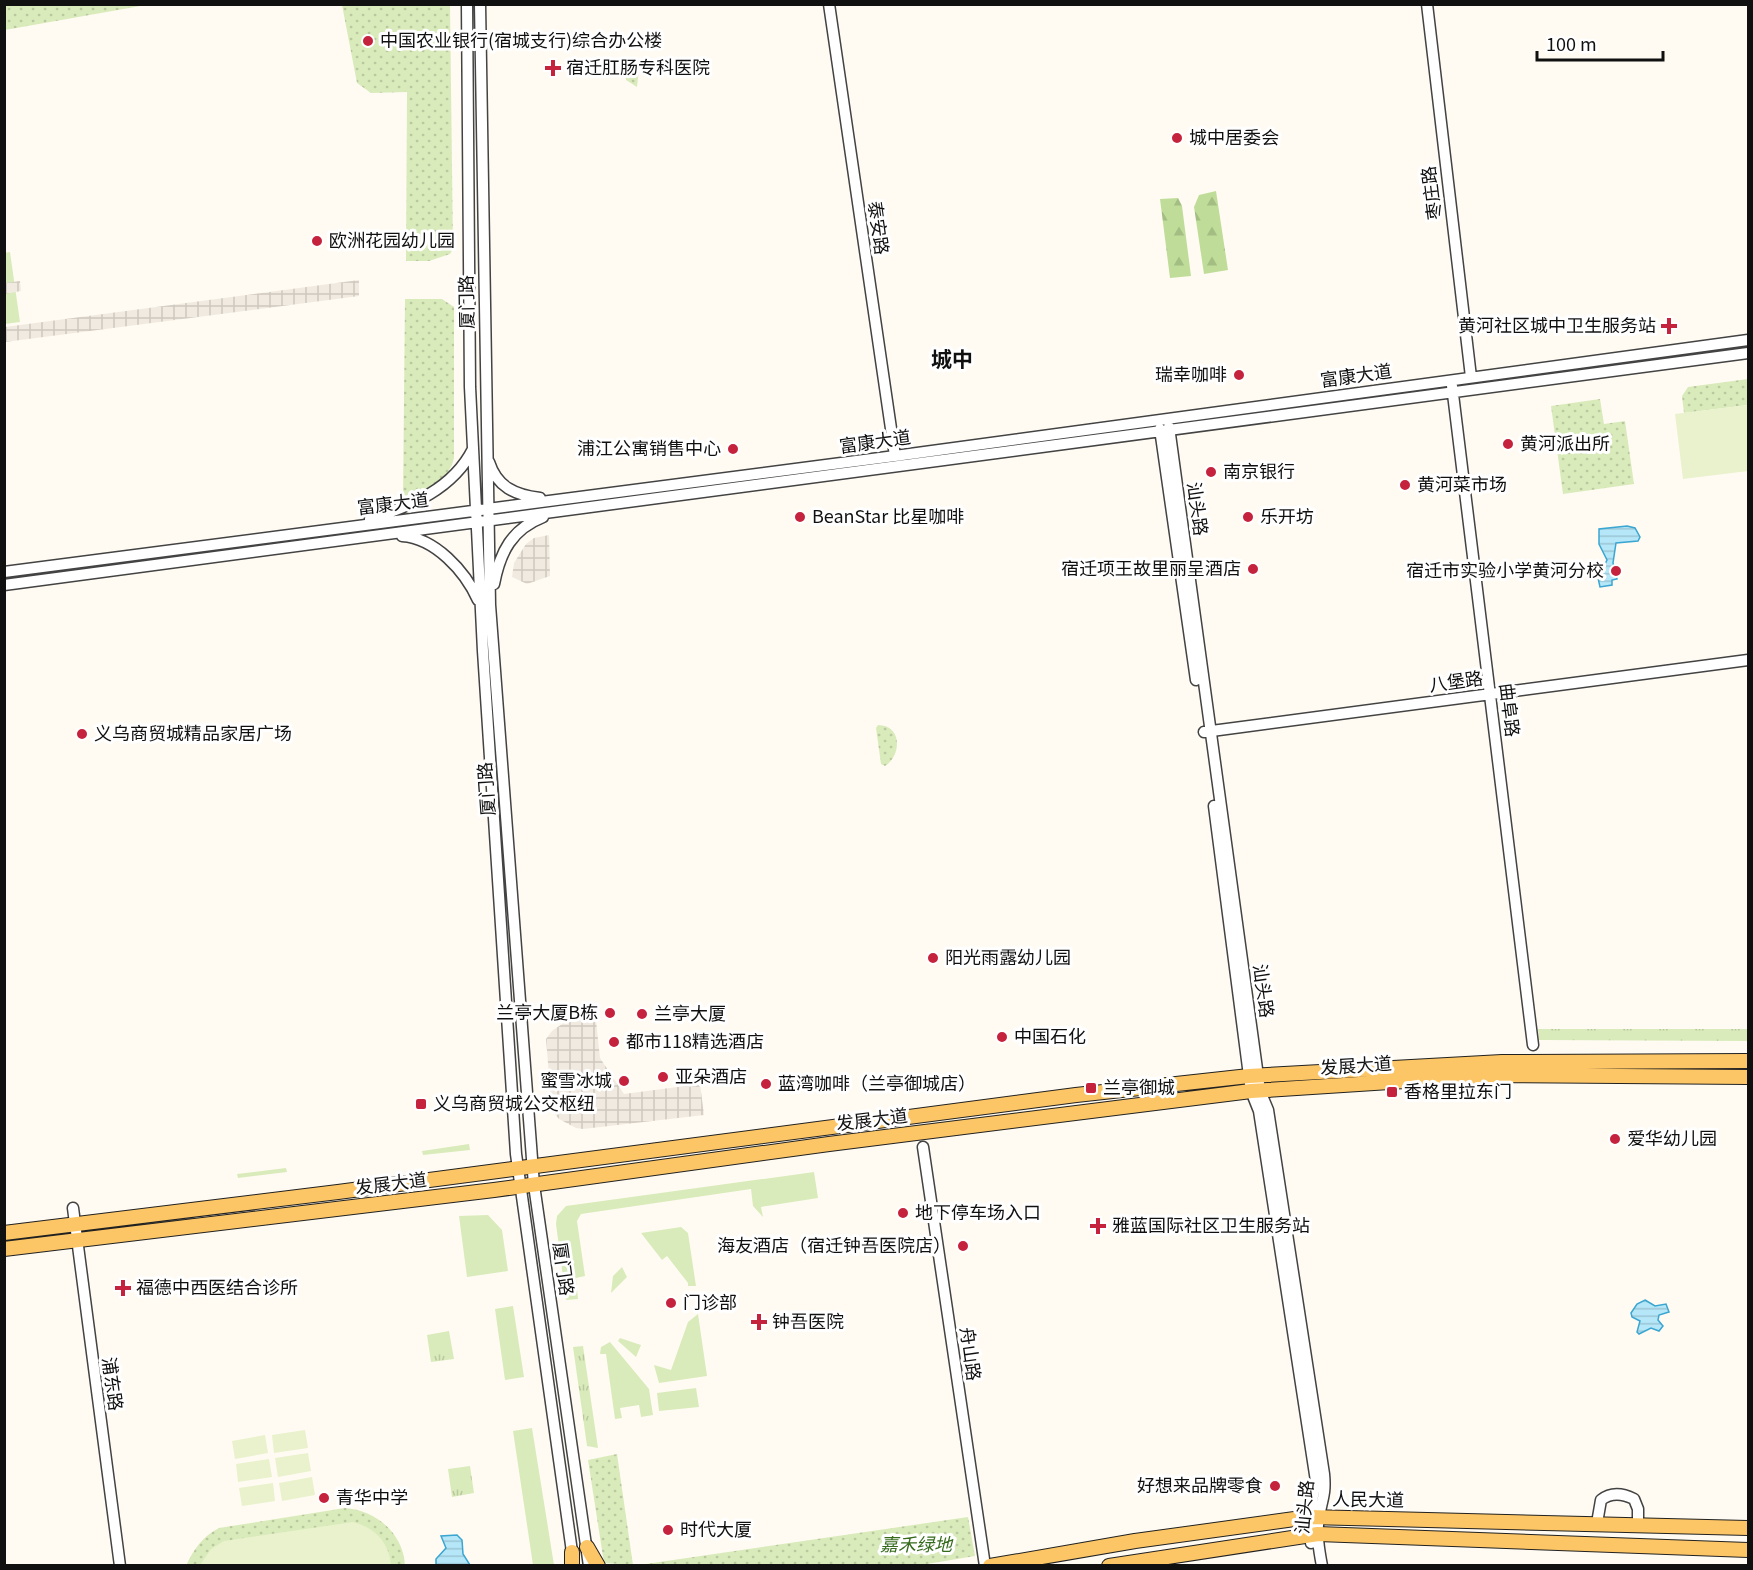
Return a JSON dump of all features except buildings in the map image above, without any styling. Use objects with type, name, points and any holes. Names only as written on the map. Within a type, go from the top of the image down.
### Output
[{"type":"main road","name":"发展大道","points":[[4,1233],[533,1167],[1076,1095],[1254,1076],[1491,1062],[1749,1061]]},
{"type":"main road","name":"发展大道","points":[[4,1249],[519,1187],[830,1144],[1256,1091],[1498,1076],[1749,1077]]},
{"type":"main road","name":"人民大道","points":[[990,1566],[1135,1541],[1314,1516],[1749,1528]]},
{"type":"main road","points":[[1706,1527],[1706,1548]]},
{"type":"main road","name":"人民大道","points":[[1109,1566],[1314,1535],[1749,1550]]},
{"type":"main road","points":[[587,1547],[598,1566]]},
{"type":"street","name":"厦门路","points":[[467,4],[468,285],[476,516],[486,606],[534,1185],[589,1566]]},
{"type":"street","name":"厦门路","points":[[480,4],[488,515],[486,606],[517,1169],[573,1561]]},
{"type":"street","name":"泰安路","points":[[829,4],[895,456]]},
{"type":"street","name":"枣庄路","points":[[1427,4],[1471,377]]},
{"type":"street","name":"富康大道","points":[[4,572],[345,527],[488,515],[895,456],[1749,340]]},
{"type":"street","name":"富康大道","points":[[558,505],[1165,432],[1749,353]]},
{"type":"street","name":"曲阜路","points":[[1451,380],[1533,1045]]},
{"type":"street","name":"汕头路","points":[[1163,419],[1256,1091],[1268,1110],[1324,1474],[1325,1500],[1314,1516],[1315,1566]]},
{"type":"street","points":[[345,527],[383,515],[434,492],[457,475],[473,449]]},
{"type":"street","points":[[486,453],[493,474],[511,492],[558,505]]},
{"type":"street","points":[[486,606],[498,561],[510,539],[524,525],[558,505]]},
{"type":"street","name":"富康大道","points":[[4,585],[348,538],[476,516]]},
{"type":"street","points":[[348,538],[418,537],[454,564],[486,606]]},
{"type":"street","name":"八堡路","points":[[1207,732],[1749,660]]},
{"type":"street","name":"舟山路","points":[[923,1147],[985,1566]]},
{"type":"street","name":"浦东路","points":[[73,1208],[120,1566]]},
{"type":"street","points":[[1597,1523],[1601,1500],[1611,1494],[1618,1494],[1634,1499],[1638,1509],[1638,1525]]},
{"type":"street","name":"汕头路","points":[[1314,1535],[1322,1566]]},
{"type":"green space","points":[[5,4],[146,4],[146,5],[5,30]]},
{"type":"green space","points":[[342,5],[450,5],[453,249],[450,254],[429,261],[406,261],[407,92],[371,93],[357,83]]},
{"type":"green space","points":[[640,60],[637,87],[626,80],[625,72],[632,62]]},
{"type":"green space","points":[[1216,191],[1228,270],[1204,274],[1194,207],[1199,195]]},
{"type":"green space","points":[[1178,198],[1182,206],[1191,276],[1170,278],[1160,199]]},
{"type":"green space","points":[[10,252],[20,322],[5,324],[4,253]]},
{"type":"green space","points":[[405,299],[442,299],[454,307],[454,458],[447,473],[441,479],[403,499]]},
{"type":"green space","points":[[1748,379],[1748,405],[1684,413],[1682,396],[1688,387]]},
{"type":"green space","points":[[1600,399],[1604,424],[1625,421],[1634,484],[1563,494],[1551,406]]},
{"type":"green space","points":[[1748,405],[1748,471],[1683,479],[1675,414]]},
{"type":"green space","points":[[878,725],[892,730],[897,741],[894,755],[885,766],[881,764],[876,728]]},
{"type":"green space","points":[[1538,1029],[1748,1029],[1748,1041],[1539,1040]]},
{"type":"green space","points":[[469,1144],[470,1150],[423,1155],[422,1151]]},
{"type":"green space","points":[[286,1168],[287,1172],[238,1178],[237,1174]]},
{"type":"green space","points":[[814,1172],[818,1198],[761,1207],[763,1217],[753,1206],[751,1189],[581,1214],[577,1221],[585,1276],[576,1278],[578,1299],[566,1300],[556,1224],[557,1216],[566,1206]]},
{"type":"green space","points":[[488,1215],[502,1230],[508,1271],[467,1277],[459,1216]]},
{"type":"green space","points":[[681,1227],[688,1233],[696,1286],[688,1286],[667,1256],[662,1260],[641,1233]]},
{"type":"green space","points":[[622,1267],[627,1277],[611,1293],[613,1276]]},
{"type":"green space","points":[[513,1306],[524,1377],[505,1380],[495,1309]]},
{"type":"green space","points":[[698,1314],[707,1376],[659,1383],[654,1365],[671,1370],[688,1322]]},
{"type":"green space","points":[[449,1331],[454,1359],[431,1362],[427,1335]]},
{"type":"green space","points":[[620,1338],[641,1345],[636,1357],[618,1341]]},
{"type":"green space","points":[[610,1342],[649,1389],[653,1415],[641,1417],[639,1405],[620,1408],[622,1418],[615,1419],[606,1354],[600,1354],[601,1347]]},
{"type":"green space","points":[[583,1346],[598,1448],[587,1446],[573,1347]]},
{"type":"green space","points":[[696,1388],[699,1407],[659,1411],[657,1393]]},
{"type":"green space","points":[[532,1428],[554,1565],[533,1565],[513,1431]]},
{"type":"green space","points":[[305,1430],[308,1448],[274,1453],[272,1435]]},
{"type":"green space","points":[[265,1435],[268,1453],[235,1459],[232,1441]]},
{"type":"green space","points":[[308,1453],[311,1471],[278,1477],[275,1458]]},
{"type":"green space","points":[[617,1454],[633,1565],[604,1563],[588,1460]]},
{"type":"green space","points":[[269,1459],[272,1477],[238,1482],[236,1464]]},
{"type":"green space","points":[[470,1466],[474,1493],[452,1497],[448,1469]]},
{"type":"green space","points":[[312,1477],[315,1495],[282,1501],[279,1483]]},
{"type":"green space","points":[[273,1483],[275,1501],[242,1506],[239,1488]]},
{"type":"green space","points":[[345,1508],[367,1513],[386,1526],[400,1544],[405,1566],[186,1566],[199,1544],[219,1528]]},
{"type":"green space","name":"嘉禾绿地","points":[[968,1517],[975,1556],[915,1566],[639,1565]]},
{"type":"green space","points":[[353,1522],[368,1528],[380,1537],[387,1549],[391,1565],[200,1565],[211,1549],[224,1541]]},
{"type":"shaded area","points":[[359,280],[359,296],[5,342],[5,327]]},
{"type":"shaded area","points":[[20,281],[21,291],[5,294],[5,283]]},
{"type":"shaded area","points":[[549,535],[550,576],[527,584],[512,577],[514,563],[526,544],[534,538]]},
{"type":"shaded area","points":[[595,1011],[600,1058],[624,1094],[700,1084],[704,1115],[583,1129],[559,1119],[552,1111],[546,1039],[552,1031],[572,1017]]},
{"type":"water","points":[[1627,526],[1635,528],[1640,537],[1638,541],[1616,543],[1613,563],[1617,579],[1612,580],[1612,585],[1600,587],[1598,578],[1607,560],[1599,544],[1599,529]]},
{"type":"water","points":[[1645,1300],[1655,1306],[1666,1304],[1669,1312],[1659,1315],[1658,1320],[1663,1326],[1659,1331],[1651,1328],[1639,1334],[1637,1332],[1640,1321],[1632,1317],[1631,1313],[1637,1304]]},
{"type":"water","points":[[457,1535],[462,1540],[463,1554],[470,1565],[436,1565],[436,1559],[446,1548],[441,1536]]},
{"type":"place","name":"中国农业银行(宿城支行)综合办公楼","points":[[368,41]]},
{"type":"place","name":"宿迁肛肠专科医院","points":[[553,68]]},
{"type":"place","name":"城中居委会","points":[[1177,138]]},
{"type":"place","name":"欧洲花园幼儿园","points":[[317,241]]},
{"type":"place","name":"黄河社区城中卫生服务站","points":[[1669,326]]},
{"type":"place","name":"瑞幸咖啡","points":[[1239,375]]},
{"type":"place","name":"黄河派出所","points":[[1508,444]]},
{"type":"place","name":"浦江公寓销售中心","points":[[733,449]]},
{"type":"place","name":"南京银行","points":[[1211,472]]},
{"type":"place","name":"黄河菜市场","points":[[1405,485]]},
{"type":"place","name":"BeanStar 比星咖啡","points":[[800,517]]},
{"type":"place","name":"乐开坊","points":[[1248,517]]},
{"type":"place","name":"宿迁项王故里丽呈酒店","points":[[1253,569]]},
{"type":"place","name":"宿迁市实验小学黄河分校","points":[[1616,571]]},
{"type":"place","name":"义乌商贸城精品家居广场","points":[[82,734]]},
{"type":"place","name":"阳光雨露幼儿园","points":[[933,958]]},
{"type":"place","name":"兰亭大厦B栋","points":[[610,1013]]},
{"type":"place","name":"兰亭大厦","points":[[642,1014]]},
{"type":"place","name":"中国石化","points":[[1002,1037]]},
{"type":"place","name":"都市118精选酒店","points":[[614,1042]]},
{"type":"place","name":"亚朵酒店","points":[[663,1077]]},
{"type":"place","name":"蜜雪冰城","points":[[624,1081]]},
{"type":"place","name":"蓝湾咖啡（兰亭御城店）","points":[[766,1084]]},
{"type":"place","name":"兰亭御城","points":[[1091,1088]]},
{"type":"place","name":"香格里拉东门","points":[[1392,1092]]},
{"type":"place","name":"义乌商贸城公交枢纽","points":[[421,1104]]},
{"type":"place","name":"爱华幼儿园","points":[[1615,1139]]},
{"type":"place","name":"地下停车场入口","points":[[903,1213]]},
{"type":"place","name":"雅蓝国际社区卫生服务站","points":[[1098,1226]]},
{"type":"place","name":"海友酒店（宿迁钟吾医院店）","points":[[963,1246]]},
{"type":"place","name":"福德中西医结合诊所","points":[[123,1288]]},
{"type":"place","name":"门诊部","points":[[671,1303]]},
{"type":"place","name":"钟吾医院","points":[[759,1322]]},
{"type":"place","name":"好想来品牌零食","points":[[1275,1486]]},
{"type":"place","name":"青华中学","points":[[324,1498]]},
{"type":"place","name":"时代大厦","points":[[668,1530]]},
{"type":"district","name":"城中","points":[[952,360]]}]
